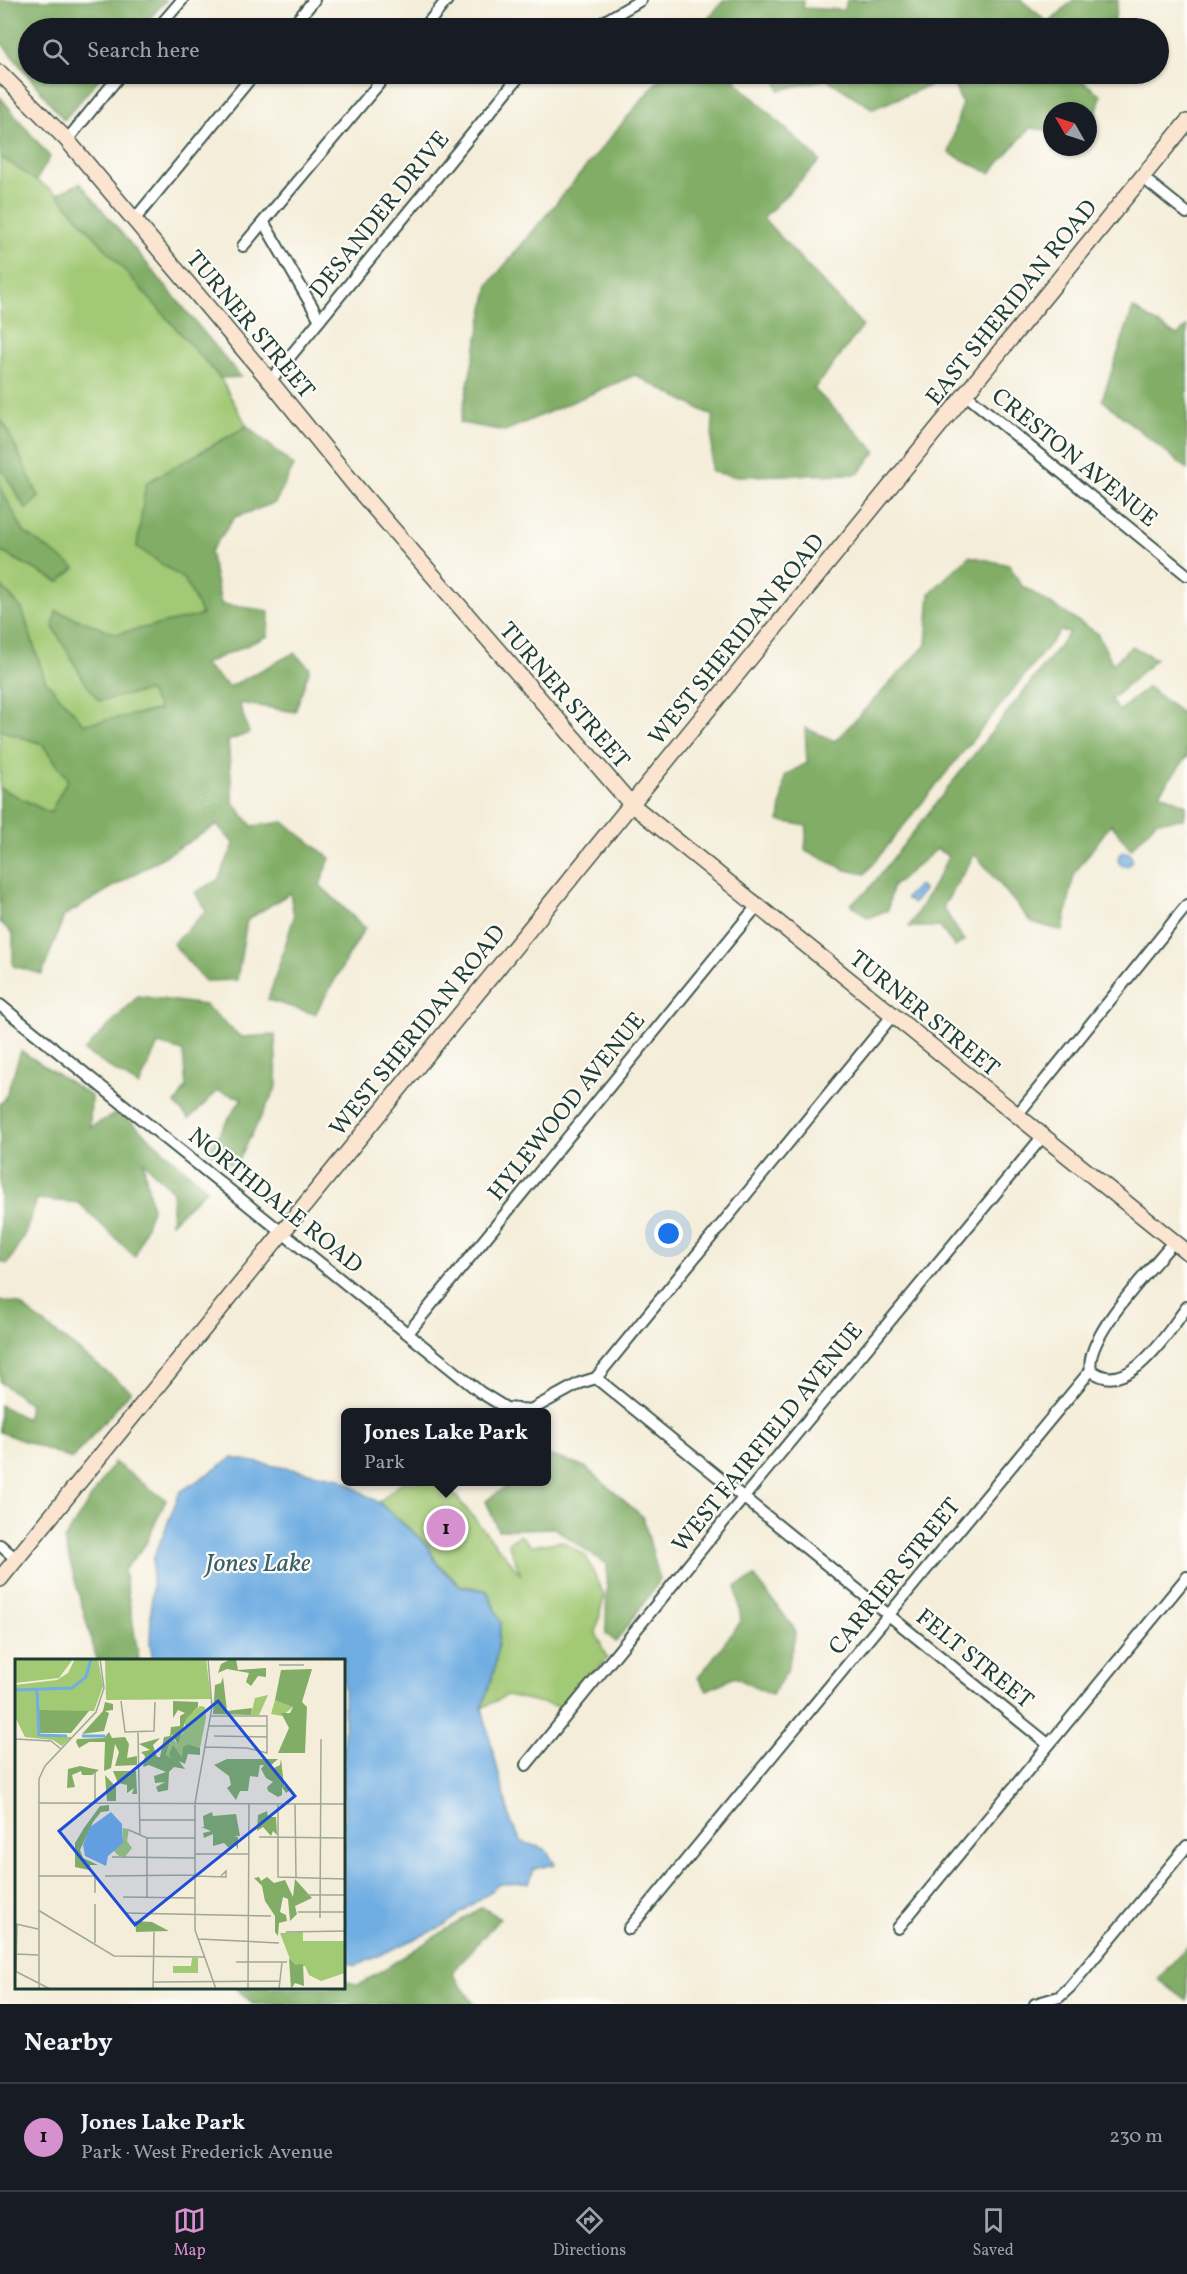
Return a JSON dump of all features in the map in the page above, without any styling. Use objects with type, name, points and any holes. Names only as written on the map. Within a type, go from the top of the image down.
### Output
[{"type":"street","points":[[167,18],[182,0]]},
{"type":"street","points":[[299,18],[314,0]]},
{"type":"street","points":[[432,18],[447,0]]},
{"type":"street","points":[[610,18],[641,0]]},
{"type":"street","name":"TURNER STREET","points":[[0,73],[67,140],[379,514],[631,804],[892,1016],[1182,1245]]},
{"type":"street","points":[[67,140],[113,84]]},
{"type":"street","points":[[134,220],[246,84]]},
{"type":"street","points":[[243,246],[379,84]]},
{"type":"street","name":"DESANDER DRIVE","points":[[270,381],[513,84]]},
{"type":"street","name":"EAST SHERIDAN ROAD","points":[[870,510],[1187,122]]},
{"type":"street","points":[[1142,177],[1187,213]]},
{"type":"street","points":[[264,223],[320,320]]},
{"type":"street","name":"CRESTON AVENUE","points":[[965,394],[1187,575]]},
{"type":"street","name":"WEST SHERIDAN ROAD","points":[[0,1579],[870,510]]},
{"type":"street","points":[[1017,1115],[1187,905]]},
{"type":"street","name":"HYLEWOOD AVENUE","points":[[408,1334],[757,906]]},
{"type":"street","name":"NORTHDALE ROAD","points":[[0,1005],[408,1334],[493,1401],[506,1408]]},
{"type":"street","points":[[534,1408],[580,1383],[596,1378],[892,1016]]},
{"type":"street","name":"WEST FAIRFIELD AVENUE","points":[[526,1765],[1042,1136]]},
{"type":"street","points":[[1182,1245],[1104,1327],[1093,1346],[1089,1362],[1091,1370],[1109,1379],[1132,1371],[1143,1362],[1187,1307]]},
{"type":"street","name":"CARRIER STREET","points":[[629,1929],[1091,1370]]},
{"type":"street","name":"FELT STREET","points":[[596,1378],[1048,1744]]},
{"type":"street","points":[[0,1545],[16,1559]]},
{"type":"street","points":[[898,1928],[1187,1577]]},
{"type":"street","points":[[1035,2004],[1059,1997],[1070,1987],[1187,1846]]},
{"type":"green space","points":[[0,0],[166,0],[150,18],[18,18],[18,63],[0,41]]},
{"type":"green space","points":[[724,0],[804,0],[803,8],[844,10],[847,0],[1021,0],[1043,18],[709,18]]},
{"type":"green space","points":[[1073,0],[1118,0],[1115,18],[1054,18]]},
{"type":"green space","points":[[35,84],[95,84],[64,120]]},
{"type":"green space","points":[[655,84],[738,84],[820,161],[763,218],[863,326],[814,389],[876,451],[858,474],[733,476],[711,472],[713,416],[635,375],[505,431],[460,423],[489,284]]},
{"type":"green space","points":[[778,84],[805,84],[779,90]]},
{"type":"green space","points":[[835,84],[933,84],[873,109]]},
{"type":"green space","points":[[953,84],[1086,84],[1101,95],[1097,112],[1097,102],[1043,102],[1043,130],[1030,128],[990,173],[949,153],[962,103]]},
{"type":"green space","points":[[0,97],[50,157],[36,181],[0,156]]},
{"type":"green space","points":[[0,156],[57,194],[220,378],[247,426],[146,483],[137,547],[185,580],[202,615],[116,634],[57,611],[148,691],[160,709],[84,725],[45,680],[22,609],[0,585],[0,551],[59,582],[75,568],[24,532],[0,487],[0,466],[26,509],[39,497],[5,425],[0,421]]},
{"type":"green space","points":[[80,183],[241,377],[220,378],[57,194]]},
{"type":"green space","points":[[1133,308],[1177,336],[1187,326],[1187,469],[1102,400]]},
{"type":"green space","points":[[0,421],[5,425],[39,497],[26,509],[0,466]]},
{"type":"green space","points":[[247,426],[294,466],[275,503],[235,517],[210,552],[221,604],[269,611],[268,636],[204,664],[229,687],[294,653],[310,668],[295,712],[239,703],[249,733],[228,741],[233,802],[252,826],[284,822],[330,858],[320,885],[365,928],[315,1014],[268,1000],[294,917],[290,893],[247,920],[237,980],[205,981],[173,944],[206,911],[195,892],[218,880],[234,844],[217,825],[64,916],[42,974],[13,966],[13,934],[0,922],[0,788],[50,813],[68,779],[42,744],[0,730],[0,585],[22,609],[45,680],[84,724],[160,710],[148,691],[99,701],[85,682],[53,627],[56,611],[116,634],[202,615],[185,580],[137,547],[146,483]]},
{"type":"green space","points":[[0,487],[24,532],[75,568],[59,582],[0,551]]},
{"type":"green space","points":[[969,556],[1009,565],[1022,586],[1097,633],[1113,664],[1132,646],[1156,659],[1111,700],[1119,711],[1148,687],[1187,717],[1187,757],[1159,793],[1186,805],[1184,819],[1157,821],[1131,849],[1111,824],[1074,874],[1063,931],[1031,922],[975,854],[943,907],[964,941],[955,947],[940,927],[909,927],[948,856],[937,849],[892,887],[888,910],[868,918],[851,904],[868,890],[1070,632],[1060,631],[865,874],[846,870],[805,850],[807,826],[779,821],[785,775],[807,763],[805,728],[835,741],[926,645],[930,593]]},
{"type":"green space","points":[[0,730],[42,744],[68,779],[50,813],[0,788]]},
{"type":"green space","points":[[138,996],[205,1005],[241,1037],[275,1035],[277,1086],[235,1167],[208,1151],[242,1098],[218,1091],[189,1119],[175,1104],[186,1087],[183,1051],[158,1044],[139,1086],[84,1051]]},
{"type":"green space","points":[[21,1051],[91,1096],[90,1127],[120,1112],[207,1189],[171,1223],[173,1192],[143,1161],[152,1209],[135,1257],[79,1203],[37,1199],[25,1234],[8,1264],[0,1262],[0,1104],[5,1099]]},
{"type":"green space","points":[[0,1300],[19,1304],[131,1391],[72,1459],[0,1432],[0,1405],[26,1419],[30,1404],[0,1382]]},
{"type":"green space","points":[[551,1456],[585,1467],[643,1517],[660,1580],[616,1642],[606,1634],[607,1565],[554,1528],[498,1530],[486,1501],[507,1486],[551,1486]]},
{"type":"green space","points":[[114,1462],[166,1500],[145,1545],[124,1570],[139,1659],[97,1659],[64,1540]]},
{"type":"green space","points":[[397,1486],[447,1486],[521,1575],[508,1543],[520,1535],[531,1546],[562,1541],[586,1556],[604,1596],[596,1633],[607,1658],[565,1708],[507,1695],[482,1708],[494,1671],[501,1623],[487,1590],[460,1585],[437,1563],[427,1544],[379,1502]]},
{"type":"green space","points":[[755,1577],[796,1631],[787,1672],[771,1695],[735,1677],[707,1690],[698,1678],[741,1621],[736,1586]]},
{"type":"green space","points":[[482,1907],[500,1918],[452,1973],[474,2004],[253,2004],[237,1989],[345,1989],[345,1981],[359,1985]]},
{"type":"green space","points":[[1187,1947],[1187,2001],[1158,1979]]},
{"type":"water","points":[[1122,852],[1128,852],[1132,859],[1128,866],[1122,866],[1118,862],[1118,856]]},
{"type":"water","points":[[918,885],[924,890],[913,904],[906,898]]},
{"type":"water","name":"Jones Lake","points":[[232,1458],[340,1478],[341,1486],[352,1486],[379,1503],[427,1545],[436,1563],[459,1586],[486,1591],[501,1623],[494,1671],[482,1708],[511,1822],[522,1842],[545,1849],[555,1864],[534,1869],[529,1883],[500,1884],[443,1926],[356,1966],[345,1962],[345,1659],[153,1659],[150,1643],[153,1560],[180,1492]]},
{"type":"place","name":"Jones Lake Park","points":[[446,1528]]}]
